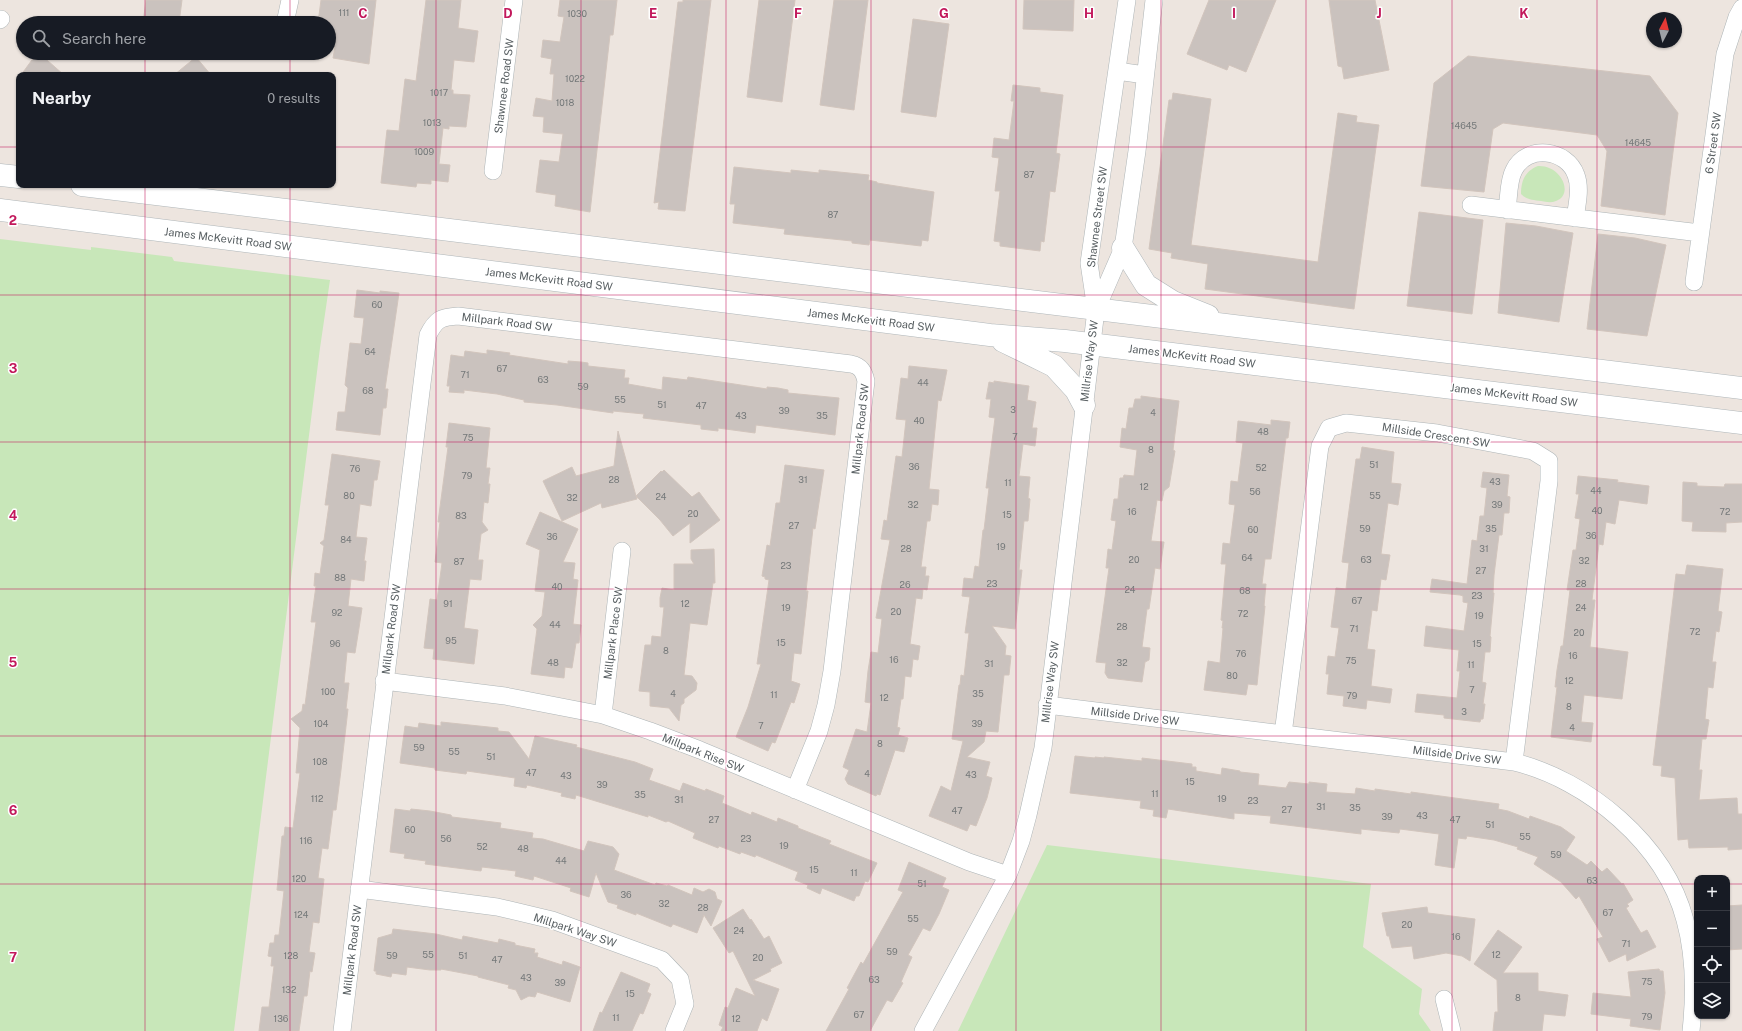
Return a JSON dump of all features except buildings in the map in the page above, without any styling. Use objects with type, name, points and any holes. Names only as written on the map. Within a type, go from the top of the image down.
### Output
[{"type":"main road","points":[[0,175],[16,177]]},
{"type":"main road","points":[[106,188],[1233,327],[1562,365],[1742,388]]},
{"type":"main road","name":"James McKevitt Road SW","points":[[0,210],[990,335],[1092,344],[1742,423]]},
{"type":"main road","points":[[1123,248],[1146,285],[1173,302],[1233,327]]},
{"type":"main road","points":[[990,335],[1054,366],[1076,390],[1084,405]]},
{"type":"street","points":[[287,16],[290,0]]},
{"type":"street","name":"Shawnee Road SW","points":[[493,171],[514,0]]},
{"type":"street","name":"Shawnee Street SW","points":[[1096,310],[1089,263],[1127,0]]},
{"type":"street","name":"Shawnee Street SW","points":[[1096,310],[1123,248],[1137,151],[1154,0]]},
{"type":"street","name":"6 Street SW","points":[[1694,282],[1725,54],[1737,17],[1742,8]]},
{"type":"street","points":[[1117,71],[1145,75]]},
{"type":"street","points":[[1507,210],[1512,176],[1517,166],[1522,160],[1530,155],[1548,153],[1555,154],[1568,162],[1577,177],[1578,186],[1575,218]]},
{"type":"street","points":[[1471,205],[1700,233]]},
{"type":"street","name":"Millrise Way SW","points":[[923,1031],[1008,875],[1021,841],[1036,783],[1043,748],[1096,310]]},
{"type":"street","name":"Millpark Road SW","points":[[342,1031],[384,681],[428,335],[436,321],[445,317],[458,316],[851,364],[857,365],[862,370],[866,381],[832,671],[826,705],[819,731],[794,790]]},
{"type":"street","name":"Millside Crescent SW","points":[[1283,734],[1320,446],[1325,434],[1329,428],[1346,423],[1437,433],[1533,451],[1549,461],[1549,480],[1514,762]]},
{"type":"street","name":"Millpark Place SW","points":[[603,716],[622,551]]},
{"type":"street","name":"Millpark Rise SW","points":[[384,681],[505,696],[603,716],[650,731],[700,750],[969,862],[1008,875]]},
{"type":"street","name":"Millside Drive SW","points":[[1047,705],[1514,762],[1533,767],[1554,776],[1591,797],[1620,820],[1656,858],[1678,898],[1686,920],[1694,978],[1694,1002],[1691,1031]]},
{"type":"street","name":"Millpark Way SW","points":[[359,889],[511,910],[552,920],[662,960],[680,979],[685,1004],[674,1031]]},
{"type":"street","points":[[1444,999],[1452,1031]]},
{"type":"green space","points":[[1538,166],[1553,170],[1559,175],[1565,187],[1561,198],[1554,202],[1547,202],[1530,199],[1521,194],[1525,177],[1530,171]]},
{"type":"green space","points":[[0,239],[91,250],[91,247],[172,257],[174,261],[330,280],[320,348],[234,1031],[0,1031]]},
{"type":"green space","points":[[1047,845],[1371,884],[1363,947],[1422,989],[1419,1014],[1431,1031],[958,1031]]}]
